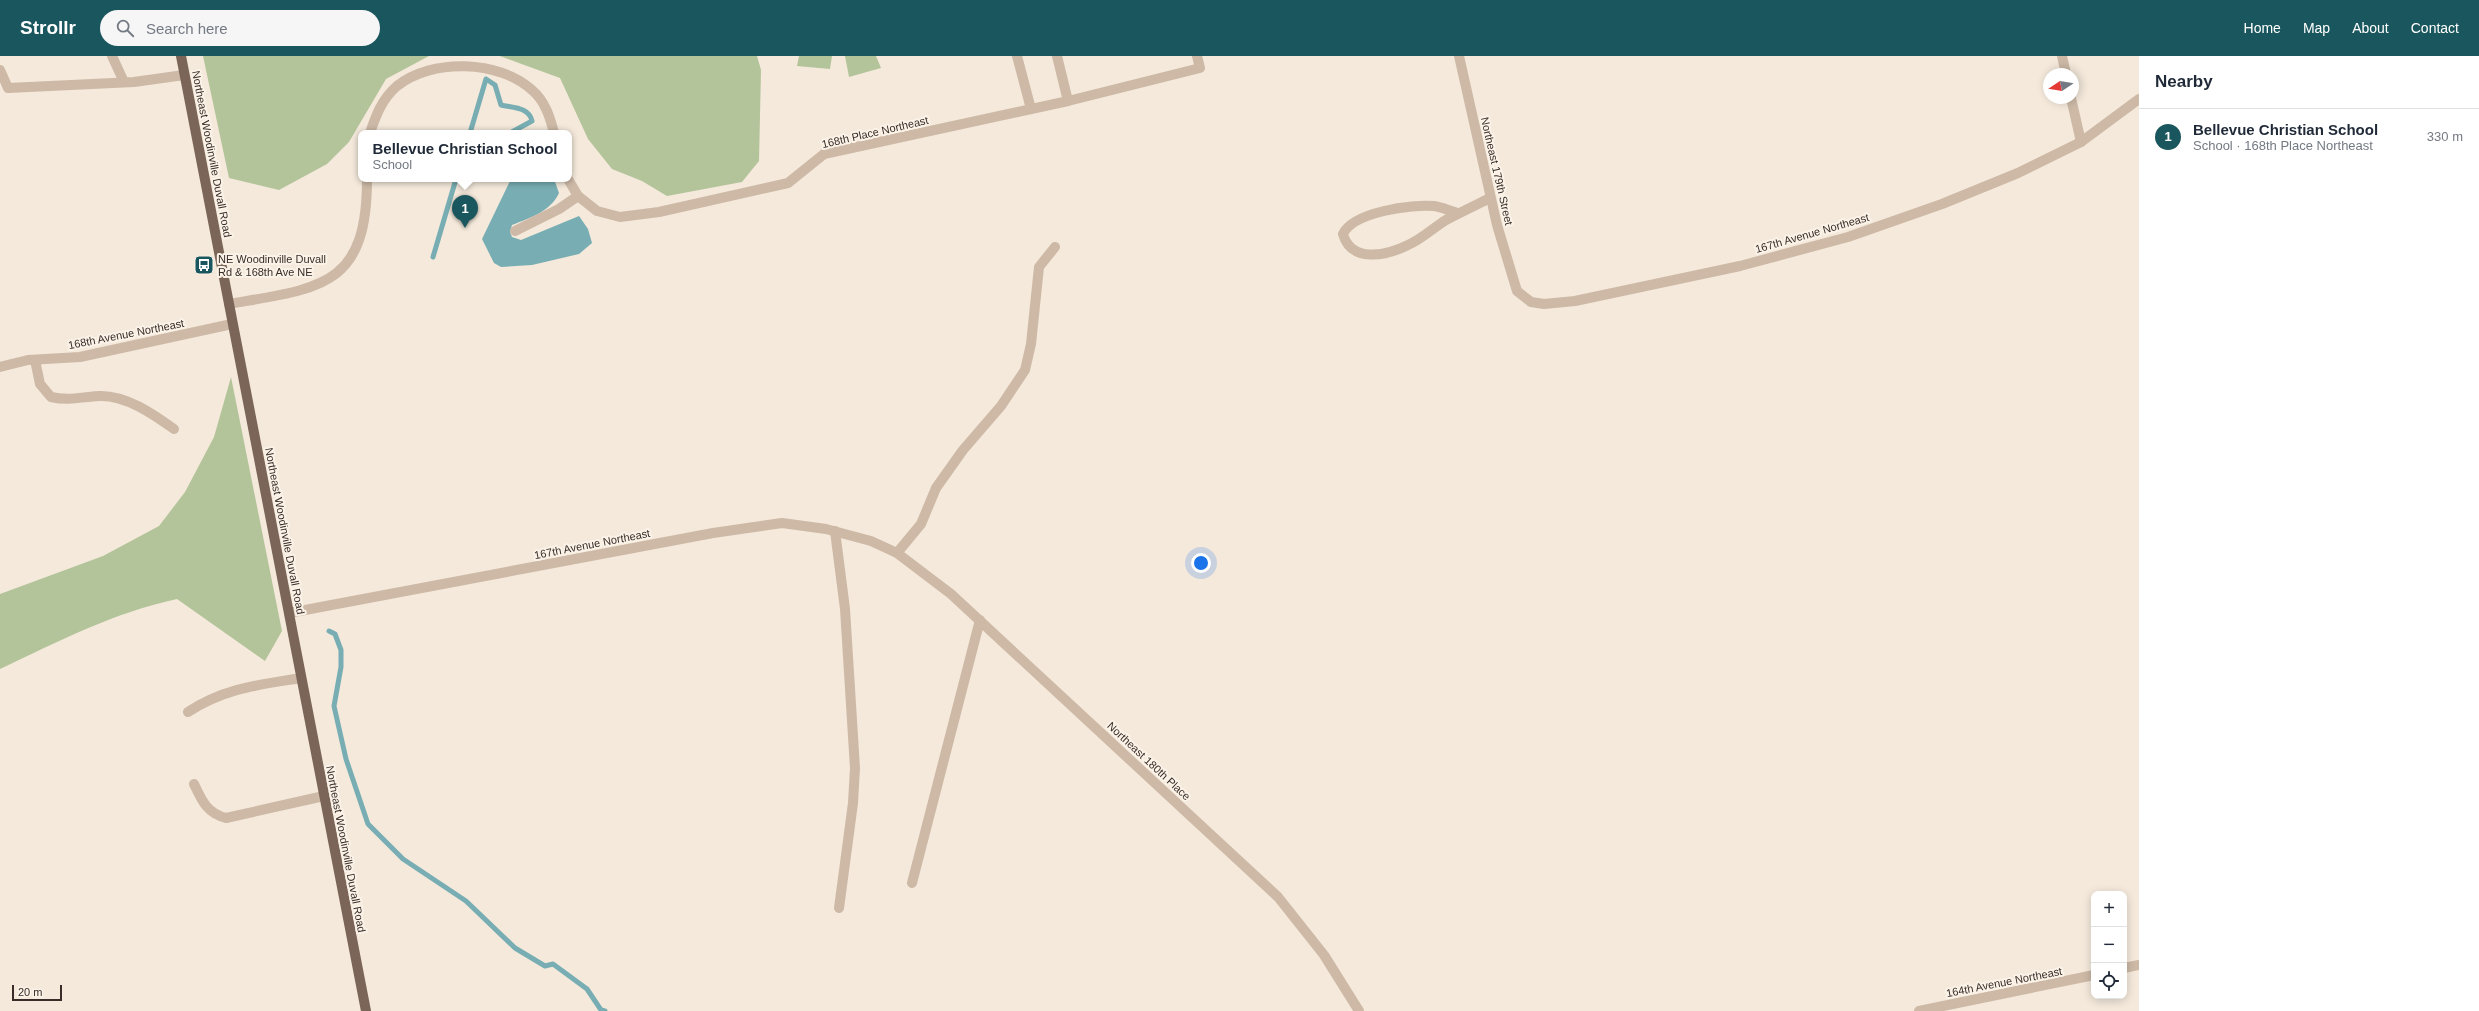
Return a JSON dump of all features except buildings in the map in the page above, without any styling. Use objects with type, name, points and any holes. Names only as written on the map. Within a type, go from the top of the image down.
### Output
[{"type":"main road","name":"Northeast Woodinville Duvall Road","points":[[181,56],[366,1011]]},
{"type":"street","points":[[112,56],[124,82]]},
{"type":"street","points":[[1017,56],[1032,109]]},
{"type":"street","points":[[1056,56],[1068,101]]},
{"type":"street","name":"168th Place Northeast","points":[[570,182],[578,196],[597,211],[620,216],[659,212],[788,182],[824,154],[1068,101],[1200,68],[1197,56]]},
{"type":"street","name":"Northeast 179th Street","points":[[1459,56],[1496,225],[1517,291]]},
{"type":"street","points":[[2062,56],[2065,68]]},
{"type":"street","points":[[371,130],[379,108],[398,86],[420,73],[458,66],[490,70],[504,75],[532,90],[545,104],[553,130]]},
{"type":"street","points":[[0,70],[8,88],[124,82],[184,75]]},
{"type":"street","name":"167th Avenue Northeast","points":[[1517,291],[1531,302],[1544,304],[1575,301],[1740,266],[1848,238],[1942,204],[2018,173],[2081,142],[2139,99]]},
{"type":"street","points":[[2072,104],[2081,142]]},
{"type":"street","points":[[228,304],[316,286],[336,275],[350,261],[361,238],[367,212],[367,182]]},
{"type":"street","points":[[515,231],[559,209],[578,196]]},
{"type":"street","points":[[1458,213],[1435,206],[1408,207],[1354,222],[1343,234],[1345,244],[1352,251],[1362,255],[1389,251],[1413,242],[1458,213],[1490,198]]},
{"type":"street","points":[[897,553],[921,524],[936,488],[963,450],[1001,406],[1025,370],[1031,344],[1039,267],[1055,248]]},
{"type":"street","name":"168th Avenue Northeast","points":[[0,367],[36,360],[80,357],[232,324]]},
{"type":"street","points":[[36,360],[40,384],[50,397],[68,401],[101,396],[123,400],[140,408],[174,430]]},
{"type":"street","name":"167th Avenue Northeast","points":[[289,613],[713,533],[782,523],[835,531],[871,541],[897,553]]},
{"type":"street","points":[[835,531],[845,609],[855,768],[853,803],[839,908]]},
{"type":"street","name":"Northeast 180th Place","points":[[897,553],[951,594],[980,620],[1278,896],[1324,955],[1359,1011]]},
{"type":"street","points":[[912,883],[980,620]]},
{"type":"street","points":[[188,712],[208,699],[230,690],[301,678]]},
{"type":"street","points":[[194,784],[205,807],[217,816],[226,818],[324,796]]},
{"type":"street","points":[[2127,967],[2139,965]]},
{"type":"street","name":"164th Avenue Northeast","points":[[1919,1011],[2091,976]]},
{"type":"green space","points":[[203,56],[429,56],[386,79],[349,142],[327,164],[279,190],[229,178]]},
{"type":"green space","points":[[500,56],[757,56],[761,70],[759,161],[742,182],[667,196],[642,181],[612,169],[588,139],[560,78]]},
{"type":"green space","points":[[799,56],[832,56],[830,69],[797,66]]},
{"type":"green space","points":[[845,56],[876,56],[881,68],[849,77]]},
{"type":"green space","points":[[231,377],[282,631],[265,661],[177,599],[109,620],[65,638],[0,669],[0,594],[103,556],[159,526],[185,492],[214,437]]},
{"type":"water","points":[[510,182],[555,182],[559,193],[551,205],[533,217],[512,225],[510,232],[512,237],[521,240],[579,216],[588,229],[592,243],[579,254],[532,265],[501,267],[494,263],[482,239]]},
{"type":"waterway","points":[[471,130],[486,79],[495,85],[501,105],[520,109],[528,113],[530,116],[532,121],[516,130]]},
{"type":"waterway","points":[[433,257],[455,182]]},
{"type":"waterway","points":[[329,631],[335,634],[341,650],[341,667],[334,706],[346,759],[368,824],[403,859],[466,901],[515,948],[545,966],[553,964],[587,989],[601,1010],[605,1011]]},
{"type":"place","name":"Bellevue Christian School","points":[[465,228]]},
{"type":"place","name":"NE Woodinville Duvall Rd & 168th Ave NE","points":[[204,265]]}]
